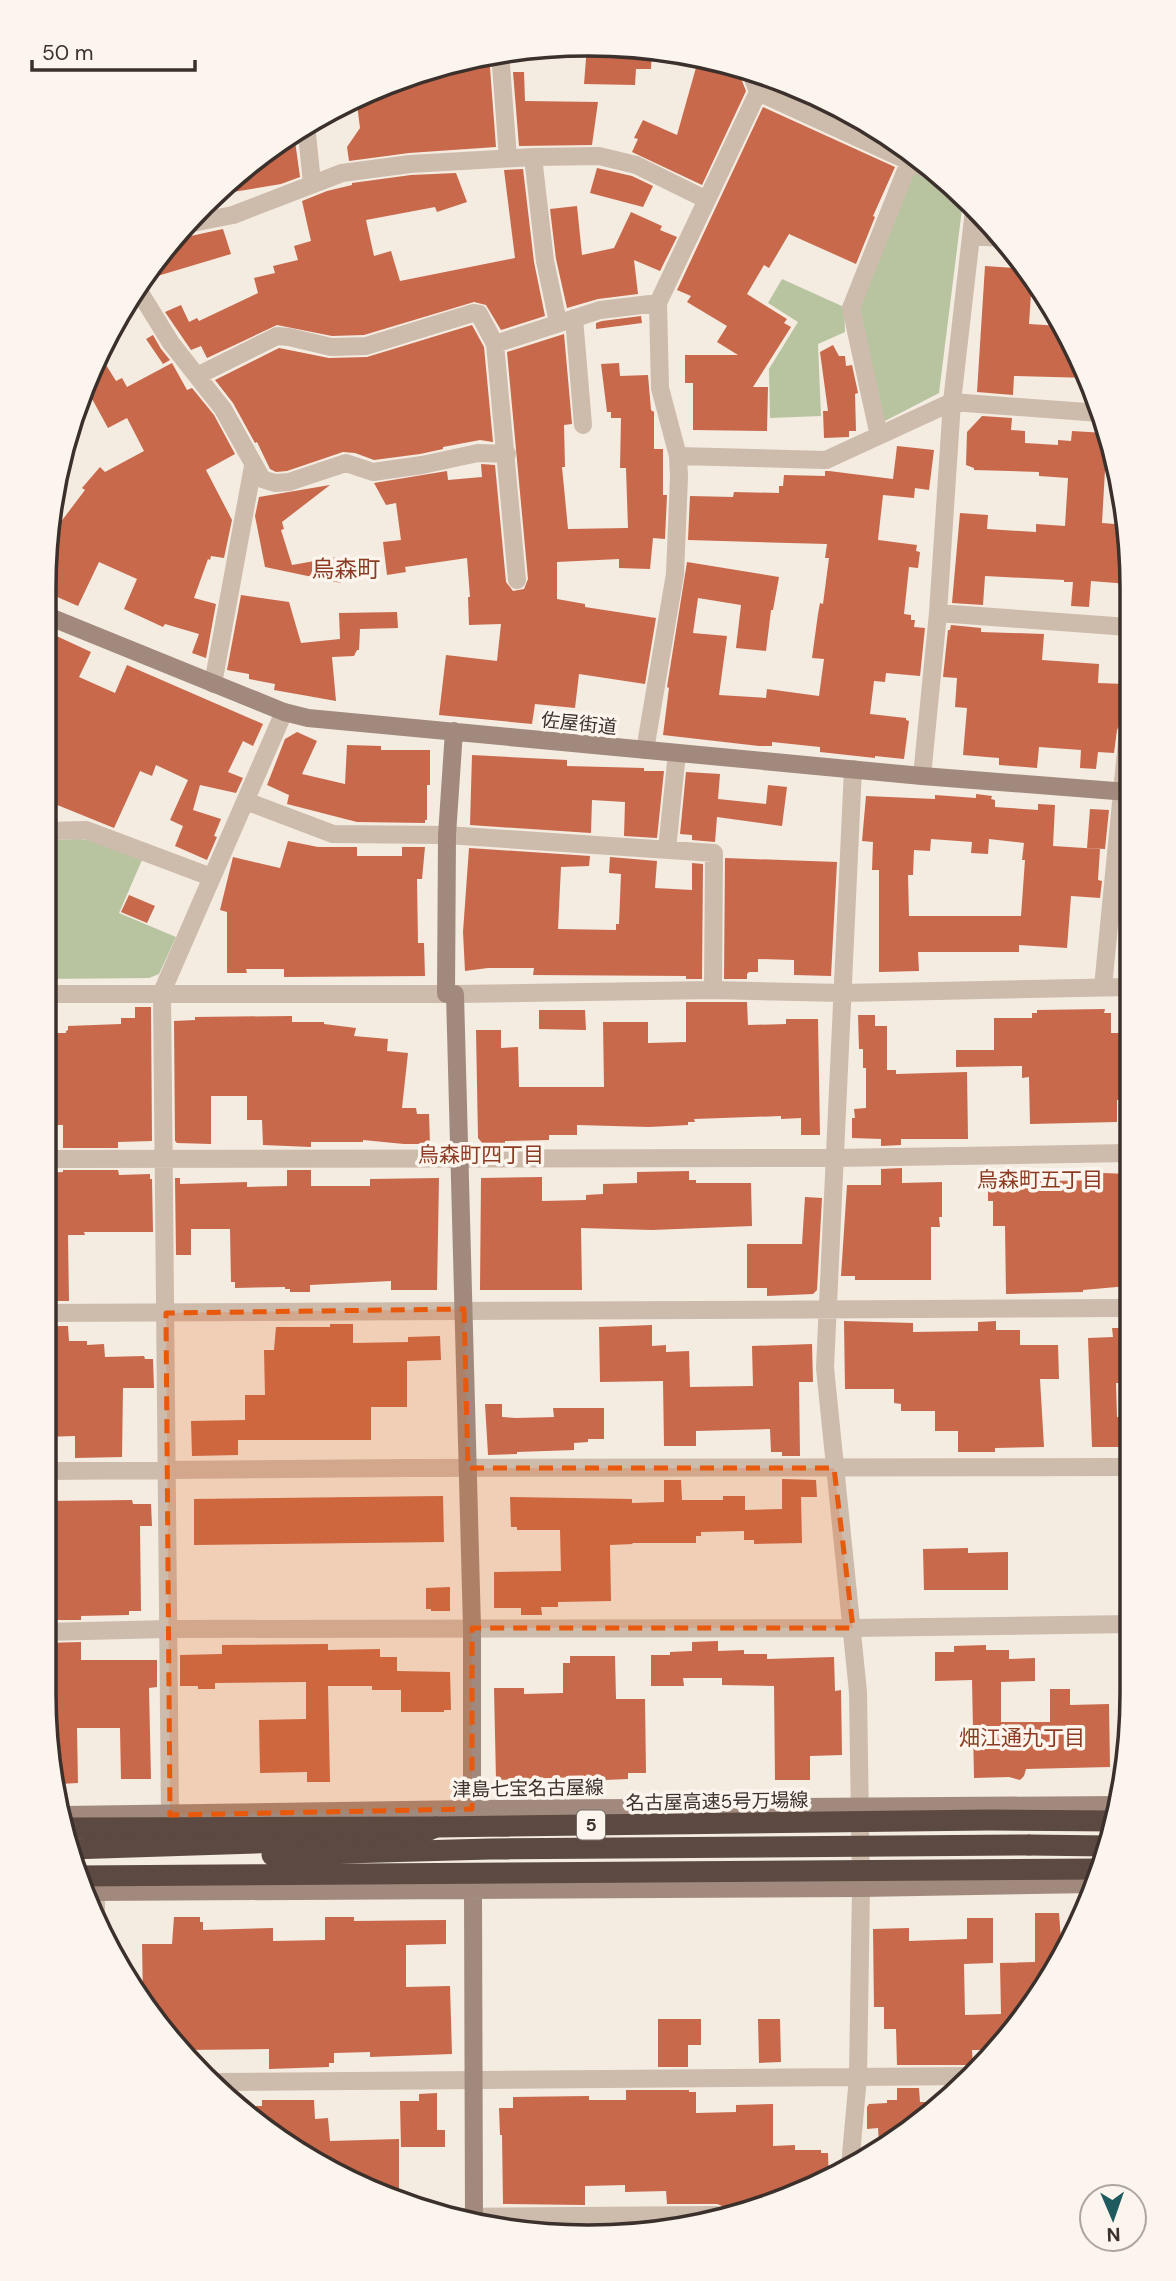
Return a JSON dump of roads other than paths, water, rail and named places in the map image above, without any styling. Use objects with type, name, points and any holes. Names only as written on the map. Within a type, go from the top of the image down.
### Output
[{"type":"highway","name":"名古屋高速5号万場線","points":[[73,1828],[436,1828],[988,1820],[1104,1821]]},
{"type":"highway","points":[[79,1849],[411,1838],[436,1828]]},
{"type":"highway","points":[[83,1862],[518,1849],[1097,1846]]},
{"type":"highway","points":[[88,1876],[1090,1869]]},
{"type":"street","points":[[501,64],[508,159]]},
{"type":"street","points":[[645,750],[675,574],[680,477],[678,456],[660,388],[659,303],[758,92],[755,83]]},
{"type":"street","points":[[758,92],[893,152]]},
{"type":"street","points":[[307,136],[312,183]]},
{"type":"street","points":[[204,221],[233,215],[342,173],[410,164],[533,157],[599,156],[636,165],[707,200]]},
{"type":"street","points":[[533,157],[545,261],[566,320],[583,425]]},
{"type":"street","points":[[879,436],[851,308],[909,164]]},
{"type":"street","points":[[922,776],[938,613],[952,402],[973,221]]},
{"type":"street","points":[[971,236],[988,237]]},
{"type":"street","points":[[142,298],[171,343],[223,409],[262,479],[275,483],[289,482],[346,463],[373,472],[478,453],[507,454]]},
{"type":"street","points":[[495,344],[600,310],[659,303]]},
{"type":"street","points":[[197,376],[277,337],[289,337],[331,347],[366,346],[473,313],[479,314],[495,344],[517,580]]},
{"type":"street","points":[[678,456],[826,460],[952,402],[1090,412]]},
{"type":"street","points":[[213,684],[253,466]]},
{"type":"street","points":[[938,613],[1120,626]]},
{"type":"street","name":"佐屋街道","points":[[56,620],[284,712],[307,718],[922,776],[1120,792]]},
{"type":"street","points":[[170,1815],[162,992],[284,712]]},
{"type":"street","points":[[454,732],[447,835],[472,1628],[471,1809]]},
{"type":"street","points":[[667,849],[677,753]]},
{"type":"street","points":[[851,2156],[858,2077],[861,1888],[858,1692],[825,1368],[853,769]]},
{"type":"street","points":[[246,801],[333,834],[447,835],[714,853],[713,990]]},
{"type":"street","points":[[56,831],[86,830],[211,877]]},
{"type":"street","points":[[1103,987],[1120,836]]},
{"type":"street","points":[[56,994],[450,994],[713,990],[843,993],[1120,987]]},
{"type":"street","points":[[56,1159],[835,1158],[1120,1153]]},
{"type":"street","points":[[56,1313],[464,1309],[827,1311],[1120,1308]]},
{"type":"street","points":[[56,1471],[1120,1466]]},
{"type":"street","points":[[56,1632],[1120,1624]]},
{"type":"street","name":"津島七宝名古屋線","points":[[70,1815],[471,1809],[1108,1805]]},
{"type":"street","points":[[94,1892],[1085,1884]]},
{"type":"street","points":[[473,1890],[474,2213]]},
{"type":"street","points":[[225,2082],[957,2076]]},
{"type":"street","points":[[530,2221],[628,2223]]},
{"type":"district","name":"烏森町","points":[[346,569]]},
{"type":"district","name":"烏森町四丁目","points":[[481,1155]]},
{"type":"district","name":"烏森町五丁目","points":[[1040,1180]]},
{"type":"district","name":"畑江通九丁目","points":[[1022,1738]]}]
